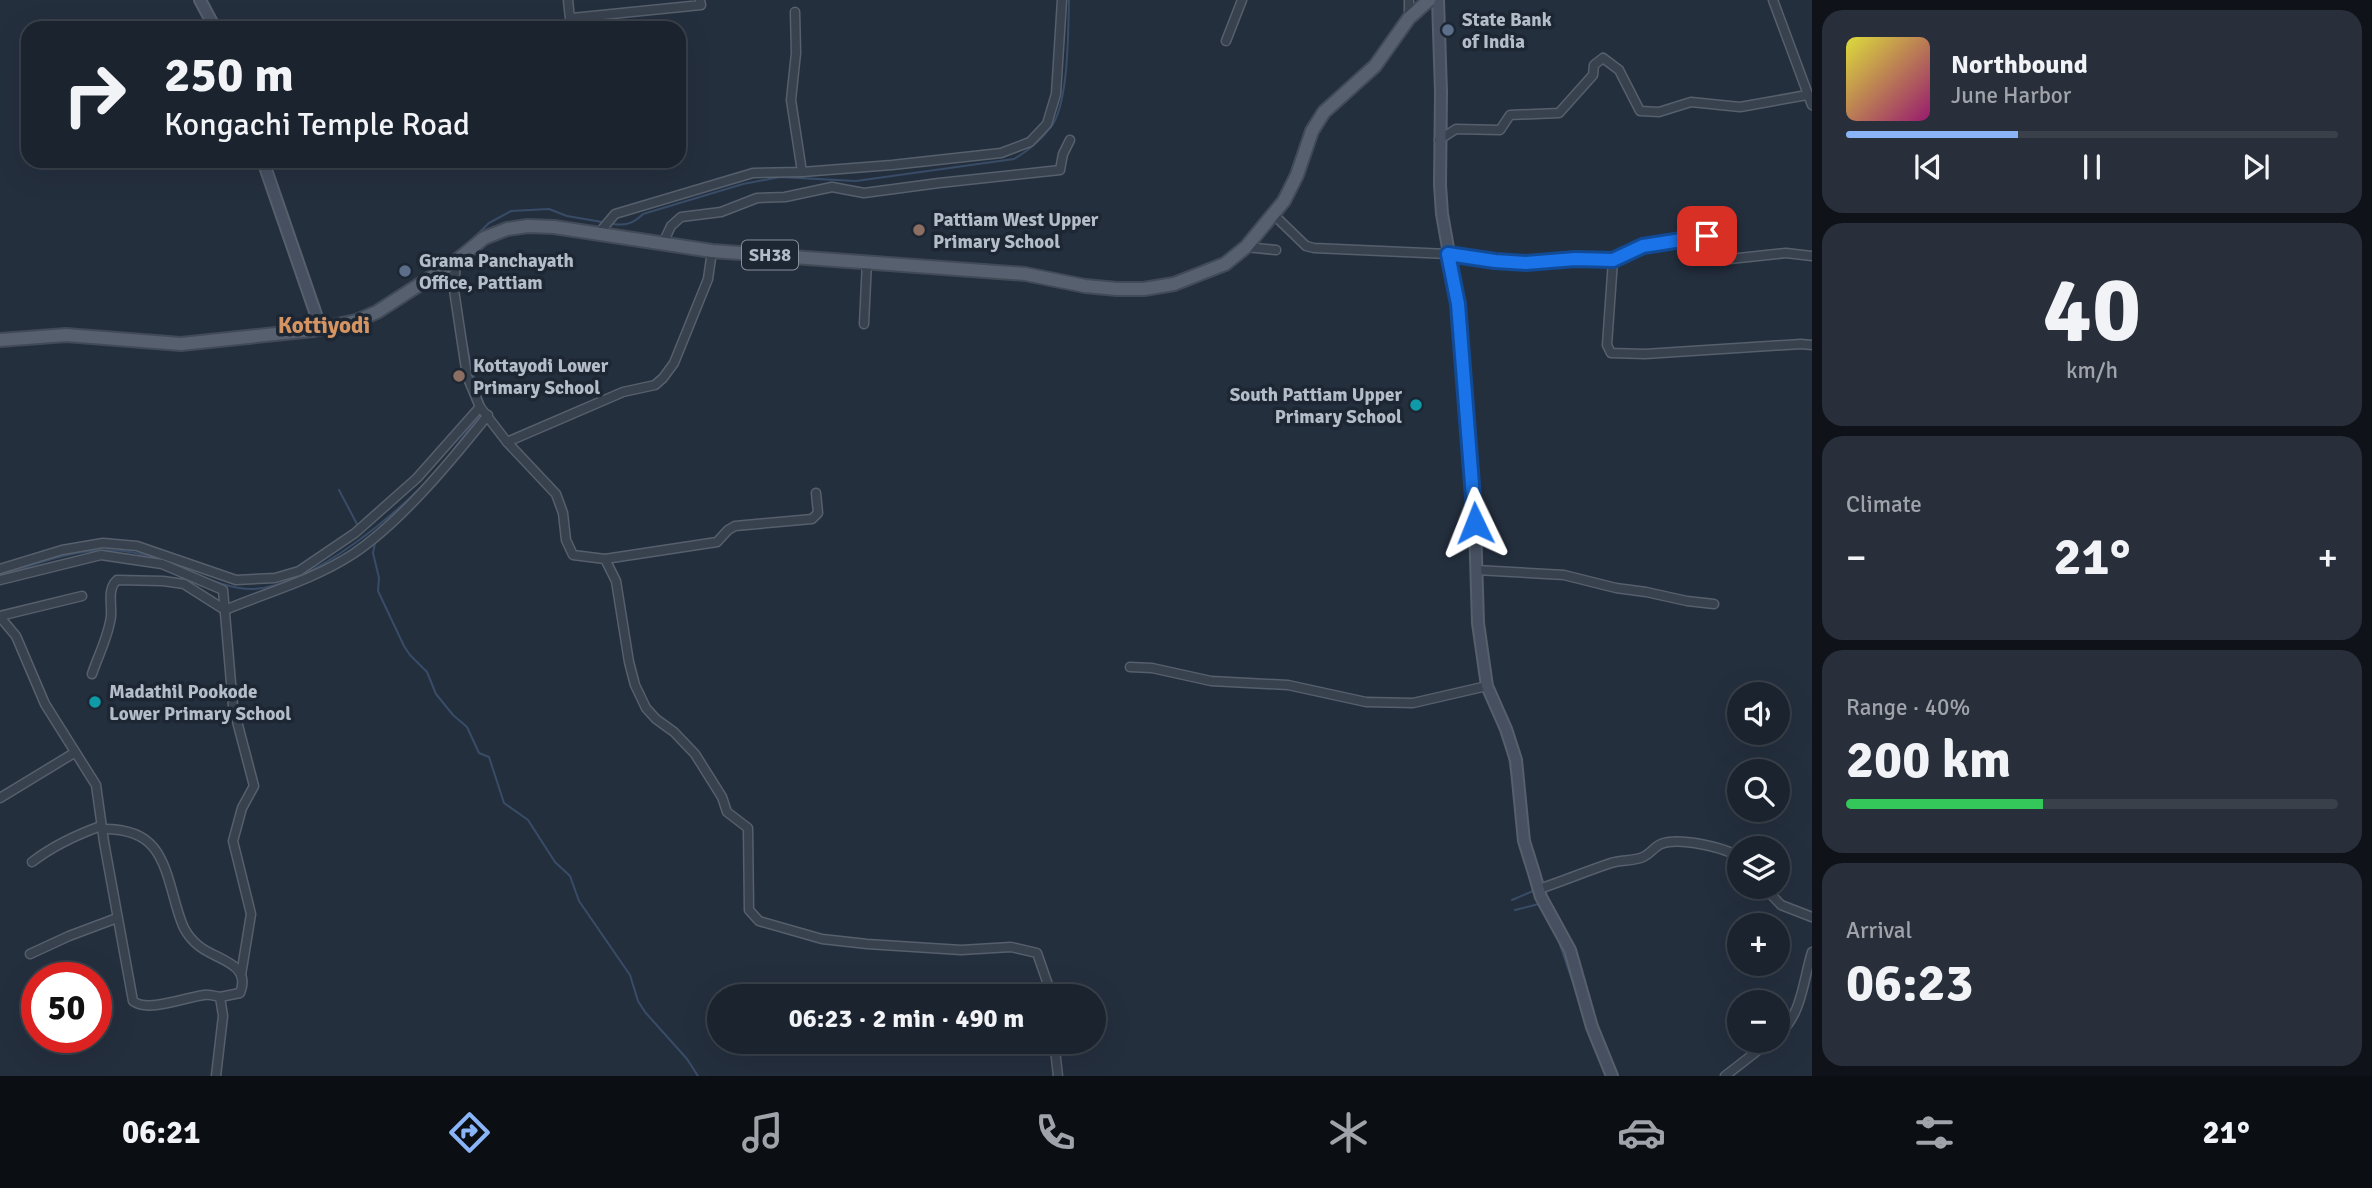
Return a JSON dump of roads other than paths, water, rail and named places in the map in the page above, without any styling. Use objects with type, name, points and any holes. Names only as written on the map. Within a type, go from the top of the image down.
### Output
[{"type":"main road","points":[[200,0],[211,21]]},
{"type":"main road","name":"SH38","points":[[0,340],[66,335],[181,344],[321,329],[356,321],[377,312],[456,261],[484,238],[507,229],[528,226],[554,227],[712,251],[1025,274],[1085,286],[1117,289],[1144,289],[1174,284],[1226,264],[1246,247],[1284,201],[1297,175],[1311,131],[1324,112],[1375,66],[1409,18],[1430,0]]},
{"type":"main road","points":[[1438,0],[1440,185],[1448,254],[1458,304],[1474,491],[1478,623],[1486,687],[1506,729],[1516,760],[1524,841],[1539,889],[1570,950],[1592,1027],[1612,1076]]},
{"type":"main road","points":[[265,168],[321,329]]},
{"type":"street","points":[[568,0],[572,21]]},
{"type":"street","points":[[572,18],[701,5],[700,0]]},
{"type":"street","points":[[598,234],[615,214],[752,173],[802,172],[1001,153],[1030,142],[1046,124],[1056,94],[1062,0]]},
{"type":"street","points":[[1226,41],[1242,0]]},
{"type":"street","points":[[1409,0],[1409,18]]},
{"type":"street","points":[[1773,0],[1812,105]]},
{"type":"street","points":[[796,12],[792,100],[802,172]]},
{"type":"street","points":[[1439,140],[1457,130],[1500,130],[1510,115],[1559,113],[1593,75],[1594,65],[1604,58],[1619,70],[1640,111],[1649,113],[1659,113],[1690,102],[1740,107],[1807,95]]},
{"type":"street","points":[[663,243],[671,226],[681,217],[721,212],[757,198],[785,197],[832,187],[864,194],[1060,170],[1063,154],[1070,140]]},
{"type":"street","points":[[1274,215],[1306,246],[1314,248],[1448,254],[1526,263],[1575,259],[1613,260],[1643,246],[1707,236],[1712,243],[1715,257],[1720,260],[1786,253],[1812,256]]},
{"type":"street","points":[[1246,247],[1276,250]]},
{"type":"street","points":[[506,442],[623,392],[655,385],[663,379],[674,363],[708,279],[712,251]]},
{"type":"street","points":[[1613,260],[1607,345],[1611,353],[1645,354],[1812,345]]},
{"type":"street","points":[[456,261],[454,290],[467,376],[480,407],[506,442],[556,494],[563,513],[566,540],[573,555],[605,559],[718,542],[727,530],[736,526],[812,519],[818,513],[816,493]]},
{"type":"street","points":[[864,324],[867,261]]},
{"type":"street","points":[[0,569],[62,551],[103,543],[137,546],[236,580],[275,578],[299,571],[355,533],[417,478],[480,407]]},
{"type":"street","points":[[225,610],[300,582],[353,554],[399,514],[447,466],[488,415]]},
{"type":"street","points":[[0,580],[101,555],[133,558],[162,565],[223,590],[233,706],[254,786],[242,808],[233,841],[251,914],[240,993],[220,997],[206,994],[184,1000],[138,1005],[133,1001],[101,828],[96,785],[45,704],[16,636],[0,616],[82,596]]},
{"type":"street","points":[[605,559],[616,581],[629,662],[635,685],[646,708],[695,754],[722,797],[727,811],[748,828],[749,910],[759,921],[822,939],[867,944],[961,950],[1011,947],[1037,953],[1048,984]]},
{"type":"street","points":[[1476,570],[1564,575],[1616,588],[1714,604]]},
{"type":"street","points":[[92,674],[111,618],[111,589],[117,580],[163,580],[184,584],[225,610]]},
{"type":"street","points":[[1130,667],[1153,668],[1211,681],[1288,685],[1366,702],[1413,703],[1486,687]]},
{"type":"street","points":[[0,798],[74,753]]},
{"type":"street","points":[[32,862],[75,835],[101,828],[137,833],[153,844],[166,873],[184,931],[200,947],[231,962],[241,975]]},
{"type":"street","points":[[1539,889],[1614,862],[1643,857],[1660,844],[1670,842],[1684,842],[1727,852]]},
{"type":"street","points":[[1775,899],[1781,905],[1812,917]]},
{"type":"street","points":[[30,954],[117,918]]},
{"type":"street","points":[[1790,1024],[1812,952]]},
{"type":"street","points":[[215,1076],[223,1016],[220,997]]},
{"type":"street","points":[[1726,1076],[1755,1053]]},
{"type":"street","points":[[1055,1054],[1058,1076]]},
{"type":"waterway","points":[[613,224],[630,223],[643,214],[743,184],[780,177],[856,181],[1014,159],[1043,136],[1057,116],[1066,66],[1069,0]]},
{"type":"waterway","points":[[462,249],[489,223],[511,211],[549,209],[567,216],[602,222]]},
{"type":"waterway","points":[[458,287],[460,306]]},
{"type":"waterway","points":[[467,346],[472,371],[484,405]]},
{"type":"waterway","points":[[177,566],[214,581],[244,589],[278,584],[303,575],[354,544],[402,505],[439,468],[482,413]]},
{"type":"waterway","points":[[339,490],[358,526]]},
{"type":"waterway","points":[[375,543],[373,553],[379,578],[378,591],[404,646],[427,672],[436,694],[467,727],[479,753],[489,757],[504,803],[528,820],[555,862],[570,876],[579,901],[630,975],[638,1001],[645,1012],[687,1059],[698,1076]]},
{"type":"waterway","points":[[0,575],[80,552],[99,550],[140,554],[162,560]]},
{"type":"waterway","points":[[1508,751],[1514,791]]},
{"type":"waterway","points":[[1512,900],[1533,891],[1527,868]]},
{"type":"waterway","points":[[1515,910],[1539,904]]},
{"type":"waterway","points":[[1558,939],[1580,1003]]},
{"type":"waterway","points":[[1590,1035],[1597,1053]]},
{"type":"place","name":"State Bank of India","points":[[1448,30]]},
{"type":"place","name":"Pattiam West Upper Primary School","points":[[919,230]]},
{"type":"place","name":"Grama Panchayath Office, Pattiam","points":[[405,271]]},
{"type":"place","name":"Kottayodi Lower Primary School","points":[[459,376]]},
{"type":"place","name":"South Pattiam Upper Primary School","points":[[1416,405]]},
{"type":"place","name":"Madathil Pookode Lower Primary School","points":[[95,702]]},
{"type":"district","name":"Kottiyodi","points":[[324,325]]}]
